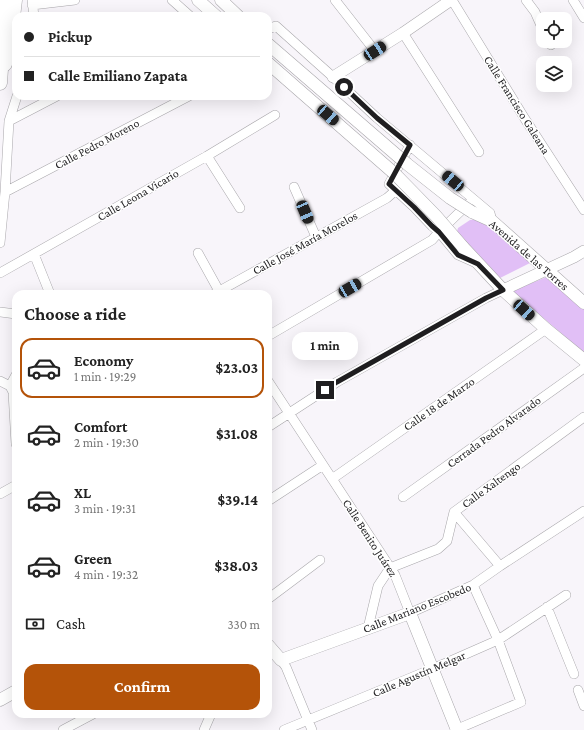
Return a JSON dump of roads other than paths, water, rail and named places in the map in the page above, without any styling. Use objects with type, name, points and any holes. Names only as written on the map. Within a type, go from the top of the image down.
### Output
[{"type":"main road","points":[[0,84],[6,0]]},
{"type":"main road","points":[[14,12],[15,0]]},
{"type":"main road","points":[[198,0],[212,12]]},
{"type":"main road","points":[[221,0],[234,12]]},
{"type":"main road","points":[[0,84],[10,43],[12,26]]},
{"type":"main road","name":"Avenida de las Torres","points":[[272,47],[407,164],[450,198],[472,212],[492,221],[584,303]]},
{"type":"main road","points":[[272,66],[396,174],[503,290],[546,329],[584,360]]},
{"type":"main road","name":"Calle Mariano Escobedo","points":[[281,660],[410,613]]},
{"type":"main road","name":"Calle Benito Juárez","points":[[410,613],[456,730]]},
{"type":"main road","points":[[272,650],[281,660]]},
{"type":"main road","points":[[0,700],[12,693]]},
{"type":"street","points":[[33,12],[32,2],[75,0]]},
{"type":"street","points":[[172,0],[186,12]]},
{"type":"street","points":[[335,0],[375,51]]},
{"type":"street","points":[[333,77],[451,0]]},
{"type":"street","name":"Calle Francisco Galeana","points":[[451,0],[584,210]]},
{"type":"street","points":[[526,0],[536,14]]},
{"type":"street","points":[[573,0],[584,18]]},
{"type":"street","points":[[272,28],[333,77],[377,118],[490,213],[492,221]]},
{"type":"street","points":[[402,33],[479,152]]},
{"type":"street","points":[[0,243],[5,192],[9,122],[16,100]]},
{"type":"street","points":[[9,122],[50,100]]},
{"type":"street","name":"Calle Pedro Moreno","points":[[5,192],[181,100]]},
{"type":"street","name":"Calle Leona Vicario","points":[[0,273],[207,156],[275,115]]},
{"type":"street","points":[[410,145],[389,184],[439,232],[458,255],[478,264]]},
{"type":"street","points":[[207,156],[240,208]]},
{"type":"street","points":[[294,187],[316,237]]},
{"type":"street","name":"Calle José María Morelos","points":[[221,290],[387,198],[396,190]]},
{"type":"street","points":[[272,334],[432,240],[474,199]]},
{"type":"street","points":[[272,425],[337,382],[486,298],[584,251]]},
{"type":"street","points":[[198,252],[215,290]]},
{"type":"street","points":[[34,254],[48,290]]},
{"type":"street","points":[[0,312],[12,314]]},
{"type":"street","name":"Calle 18 de Marzo","points":[[332,479],[546,329]]},
{"type":"street","name":"Cerrada Pedro Alvarado","points":[[403,497],[584,368]]},
{"type":"street","points":[[0,381],[10,386],[12,390]]},
{"type":"street","points":[[10,386],[12,382]]},
{"type":"street","name":"Calle Benito Juárez","points":[[272,387],[395,575],[410,613]]},
{"type":"street","name":"Calle Xaltengo","points":[[390,568],[438,548],[447,541],[454,512],[584,417]]},
{"type":"street","points":[[272,498],[323,465]]},
{"type":"street","points":[[0,494],[12,487]]},
{"type":"street","points":[[454,512],[500,566]]},
{"type":"street","name":"Calle Mariano Escobedo","points":[[410,613],[473,585],[584,512]]},
{"type":"street","points":[[272,597],[320,560]]},
{"type":"street","points":[[368,628],[378,586],[390,568]]},
{"type":"street","points":[[456,730],[521,702],[498,640],[473,585]]},
{"type":"street","name":"Calle Agustín Melgar","points":[[284,730],[498,640],[566,595]]},
{"type":"street","points":[[547,607],[574,674]]},
{"type":"street","points":[[281,660],[286,667],[312,730]]},
{"type":"street","points":[[578,690],[584,706]]},
{"type":"street","points":[[63,730],[86,718]]},
{"type":"street","points":[[204,730],[209,718]]}]
